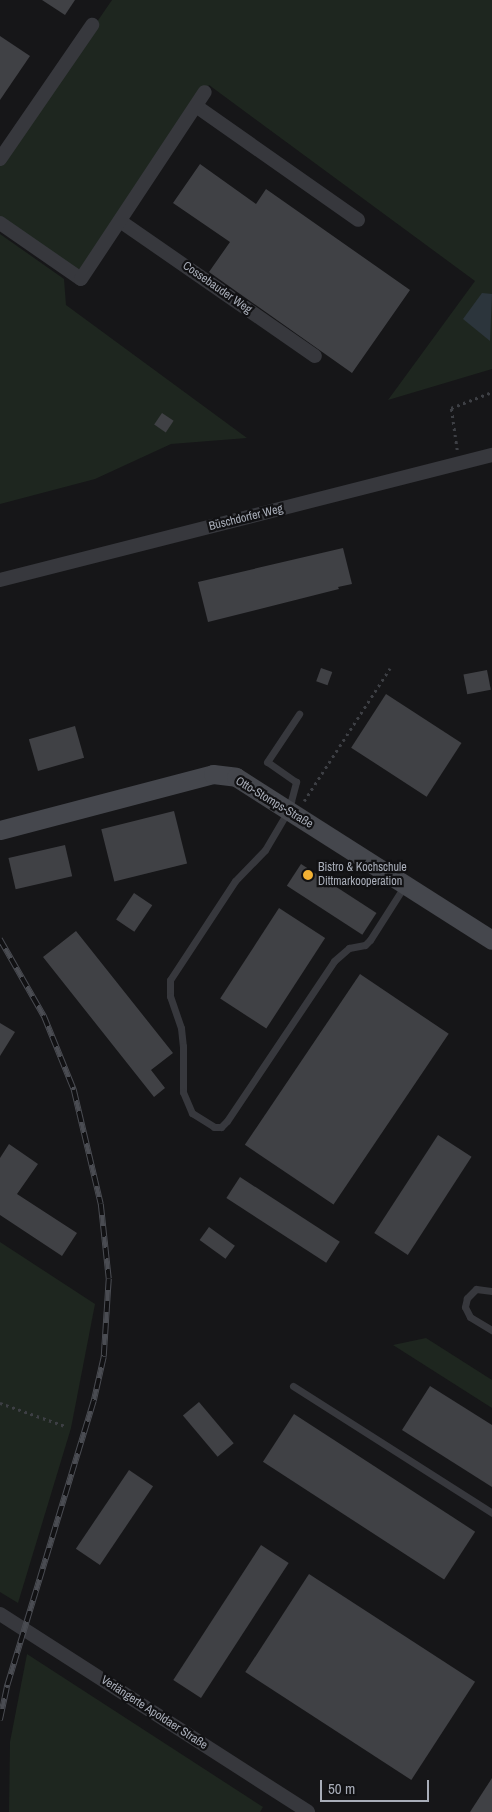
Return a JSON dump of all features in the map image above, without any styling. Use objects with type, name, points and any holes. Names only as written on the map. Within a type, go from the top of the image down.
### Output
[{"type":"street","points":[[0,159],[92,25]]},
{"type":"street","points":[[0,223],[81,279],[205,92]]},
{"type":"street","points":[[196,106],[358,220]]},
{"type":"street","name":"Cossebauder Weg","points":[[120,221],[315,356]]},
{"type":"street","name":"Büschdorfer Weg","points":[[0,580],[492,456]]},
{"type":"street","name":"Otto-Stomps-Straße","points":[[0,830],[213,774],[236,777],[492,940]]},
{"type":"street","name":"Verlängerte Apoldaer Straße","points":[[0,1614],[299,1810]]},
{"type":"lane","points":[[299,714],[267,762],[296,782],[289,811],[265,850],[235,881],[170,980],[170,996],[180,1028],[183,1046],[183,1092],[192,1113],[214,1127],[221,1127],[227,1121],[334,961],[350,948],[365,945],[370,940],[405,884]]},
{"type":"lane","points":[[492,1291],[476,1289],[466,1298],[465,1307],[470,1317],[492,1330]]},
{"type":"lane","points":[[294,1386],[492,1513]]},
{"type":"path","points":[[459,464],[451,408],[492,392]]},
{"type":"path","points":[[289,811],[390,668]]},
{"type":"path","points":[[0,1402],[65,1426]]},
{"type":"shaded area","points":[[112,0],[492,0],[492,369],[388,400],[475,281],[209,85],[81,276],[0,221],[0,163]]},
{"type":"shaded area","points":[[0,234],[64,279],[66,305],[247,438],[171,444],[95,479],[0,504]]},
{"type":"shaded area","points":[[482,293],[492,294],[490,341],[463,319]]},
{"type":"shaded area","points":[[0,1242],[95,1304],[71,1428],[18,1603],[0,1592]]},
{"type":"shaded area","points":[[426,1338],[492,1380],[492,1408],[393,1345]]},
{"type":"shaded area","points":[[27,1654],[263,1807],[260,1812],[9,1812],[10,1742]]},
{"type":"building","points":[[42,0],[75,0],[65,15]]},
{"type":"building","points":[[0,36],[30,56],[0,100]]},
{"type":"building","points":[[200,164],[256,204],[266,189],[410,290],[352,373],[209,272],[230,242],[173,203]]},
{"type":"building","points":[[162,413],[174,421],[166,432],[154,425]]},
{"type":"building","points":[[343,548],[352,584],[338,587],[339,589],[208,622],[198,582]]},
{"type":"building","points":[[321,668],[332,672],[327,685],[316,681]]},
{"type":"building","points":[[487,670],[491,690],[467,694],[463,675]]},
{"type":"building","points":[[386,694],[461,743],[427,797],[351,748]]},
{"type":"building","points":[[75,726],[84,758],[38,771],[29,739]]},
{"type":"building","points":[[174,811],[187,863],[114,882],[101,829]]},
{"type":"building","points":[[65,845],[72,876],[16,889],[8,858]]},
{"type":"building","points":[[301,864],[376,913],[362,935],[287,886]]},
{"type":"building","points":[[134,893],[152,905],[134,932],[116,920]]},
{"type":"building","points":[[279,908],[325,938],[266,1029],[220,999]]},
{"type":"building","points":[[76,931],[173,1053],[151,1070],[165,1088],[154,1097],[43,957]]},
{"type":"building","points":[[360,974],[449,1034],[334,1205],[245,1145]]},
{"type":"building","points":[[0,1023],[15,1032],[0,1056]]},
{"type":"building","points":[[438,1135],[472,1157],[408,1255],[374,1233]]},
{"type":"building","points":[[9,1144],[38,1164],[17,1194],[77,1233],[62,1256],[0,1215],[0,1158]]},
{"type":"building","points":[[240,1177],[340,1242],[326,1263],[226,1198]]},
{"type":"building","points":[[209,1227],[235,1246],[225,1259],[200,1240]]},
{"type":"building","points":[[430,1386],[492,1425],[492,1487],[402,1430]]},
{"type":"building","points":[[199,1402],[234,1443],[218,1457],[183,1415]]},
{"type":"building","points":[[294,1414],[475,1532],[444,1579],[263,1462]]},
{"type":"building","points":[[129,1470],[153,1486],[100,1565],[76,1549]]},
{"type":"building","points":[[261,1545],[289,1563],[201,1698],[173,1680]]},
{"type":"building","points":[[309,1574],[475,1682],[411,1780],[245,1672]]},
{"type":"building","points":[[492,1778],[492,1812],[470,1812]]},
{"type":"railway","points":[[0,939],[44,1016],[74,1090],[101,1204],[109,1279],[104,1357],[94,1401],[7,1688],[0,1720]]},
{"type":"place","name":"Bistro & Kochschule Dittmarkooperation","points":[[308,875]]}]
